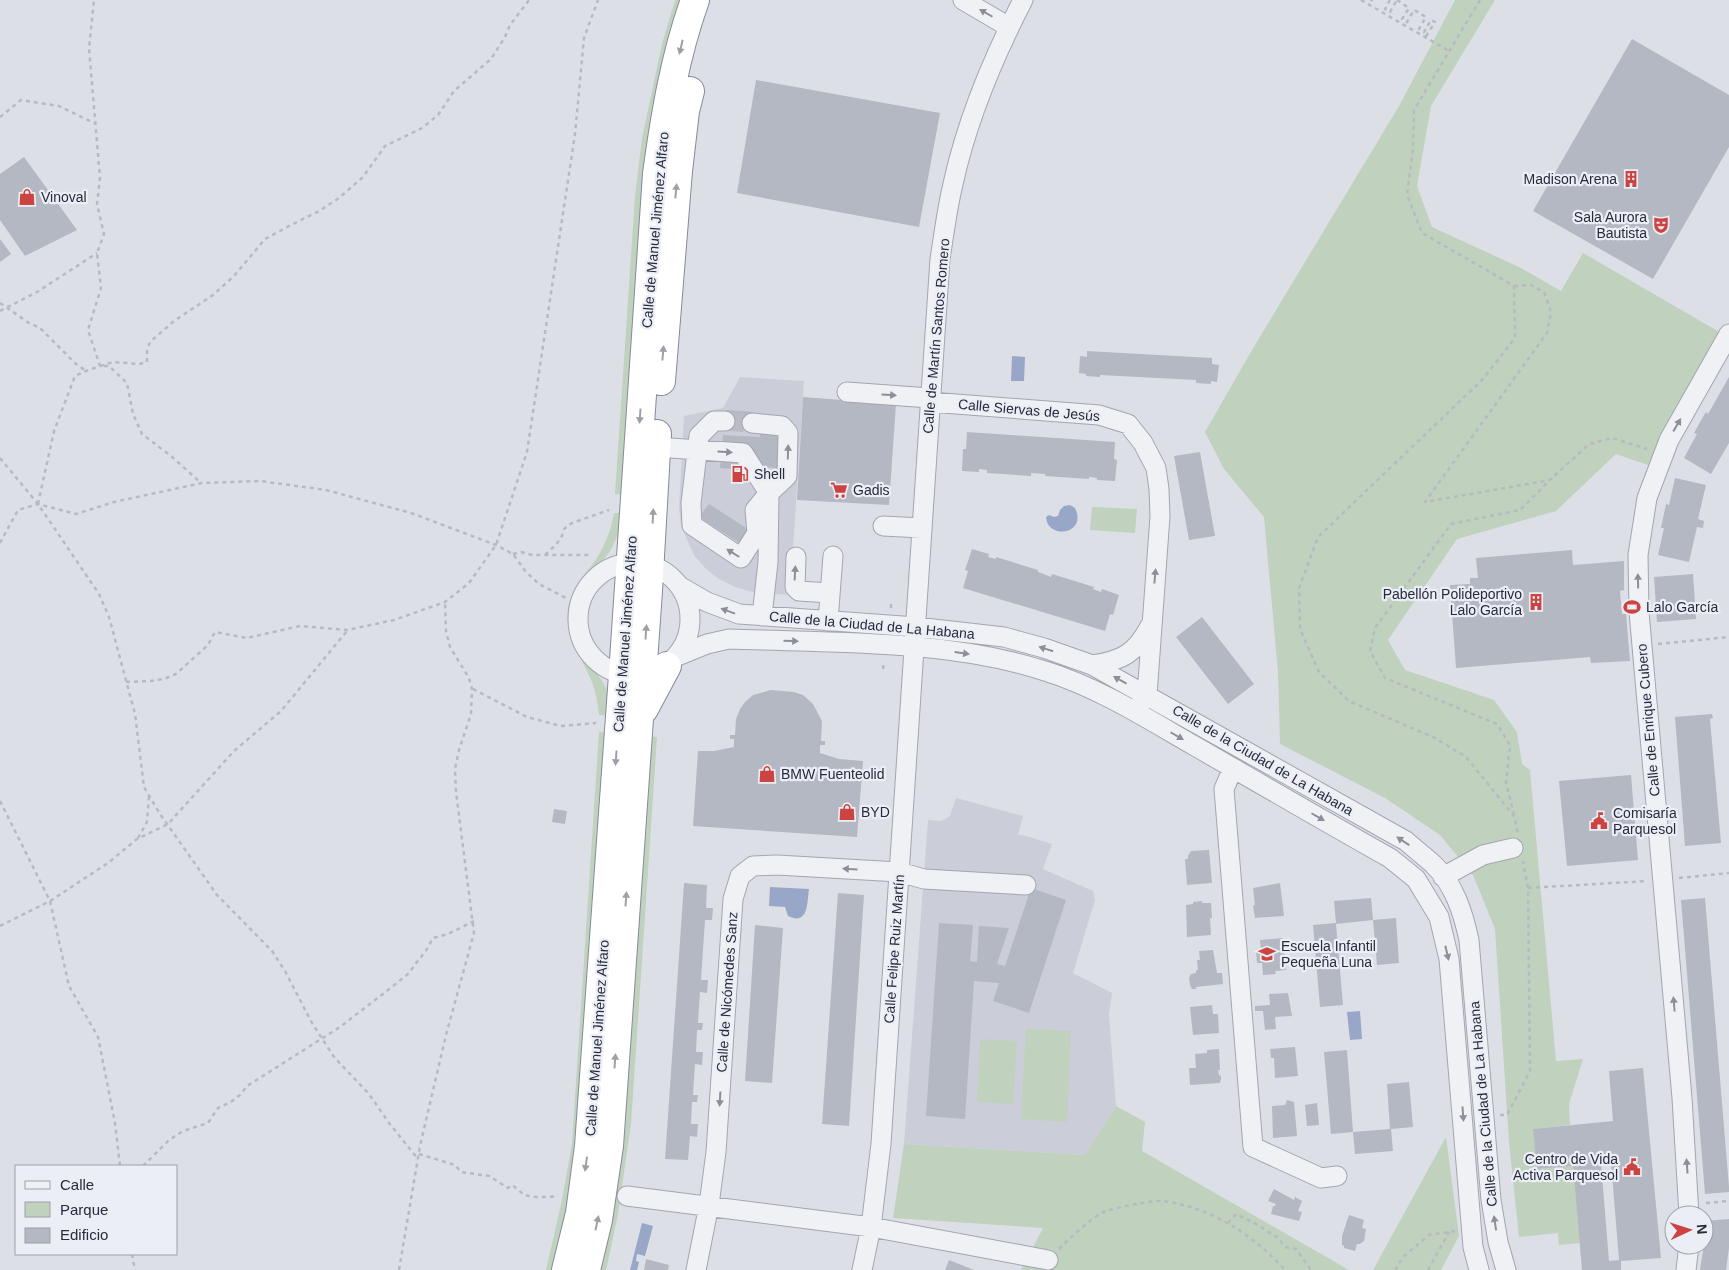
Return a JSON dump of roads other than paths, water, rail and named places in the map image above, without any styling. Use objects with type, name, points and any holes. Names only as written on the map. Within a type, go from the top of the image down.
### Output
[{"type":"highway","name":"Calle de Manuel Jiménez Alfaro","points":[[566,1270],[580,1213],[652,668],[640,564],[657,174],[666,111],[686,25],[694,0]]},
{"type":"highway","name":"Calle de Manuel Jiménez Alfaro","points":[[640,564],[656,447],[678,171],[685,111],[707,19],[714,0]]},
{"type":"highway","name":"Calle de Manuel Jiménez Alfaro","points":[[586,1270],[598,1220],[609,1146],[639,719],[652,668]]},
{"type":"street","points":[[963,0],[1009,27]]},
{"type":"street","name":"Calle de Martín Santos Romero","points":[[916,627],[940,260],[953,183],[981,91],[1023,0]]},
{"type":"street","name":"Calle de Enrique Cubero","points":[[1689,1205],[1682,1098],[1639,612],[1638,554],[1647,498],[1663,454],[1729,334]]},
{"type":"street","name":"Calle Siervas de Jesús","points":[[848,392],[1098,415],[1128,424],[1143,443],[1156,468],[1159,489],[1160,516],[1147,695]]},
{"type":"street","points":[[725,421],[714,421],[699,436],[690,503],[692,525],[741,558],[757,533],[755,510],[787,476],[788,433],[782,426],[752,423]]},
{"type":"street","points":[[656,447],[743,453],[769,493],[768,562],[762,616]]},
{"type":"street","points":[[883,526],[922,528]]},
{"type":"street","points":[[828,621],[833,556]]},
{"type":"street","points":[[796,557],[795,587],[799,591],[830,593]]},
{"type":"street","name":"Calle de la Ciudad de La Habana","points":[[640,564],[672,577],[681,587],[728,611],[739,614],[916,627],[1004,637],[1044,648],[1092,665],[1406,841],[1442,876],[1456,895],[1465,920],[1469,940],[1492,1200],[1498,1242],[1506,1270]]},
{"type":"street","points":[[640,564],[618,565],[598,577],[590,585],[580,605],[578,616],[582,639],[590,654],[602,666],[652,668],[686,639],[689,624],[688,608],[681,587]]},
{"type":"street","name":"Calle Siervas de Jesús","points":[[1092,665],[1108,662],[1131,653],[1143,640],[1151,624]]},
{"type":"street","name":"Calle Felipe Ruiz Martín","points":[[862,1270],[881,1144],[913,646],[916,627]]},
{"type":"street","name":"Calle de la Ciudad de La Habana","points":[[652,668],[707,644],[729,639],[913,646],[997,658],[1045,671],[1080,684],[1134,712],[1390,858],[1416,879],[1440,921],[1449,959],[1473,1247],[1479,1270]]},
{"type":"street","points":[[1149,674],[1178,712]]},
{"type":"street","points":[[1134,712],[1147,695]]},
{"type":"street","name":"Calle de la Ciudad de La Habana","points":[[1233,768],[1224,789],[1253,1147],[1321,1178],[1337,1176]]},
{"type":"street","points":[[1404,870],[1442,876],[1482,855],[1517,845]]},
{"type":"street","name":"Calle de Nicómedes Sanz","points":[[696,1270],[709,1205],[716,1152],[733,899],[740,876],[752,866],[777,865],[899,872],[924,879],[1026,885]]},
{"type":"street","points":[[1440,921],[1442,876]]},
{"type":"street","points":[[627,1196],[870,1227],[1048,1260]]},
{"type":"street","points":[[1686,1270],[1688,1255]]},
{"type":"water","points":[[1012,356],[1025,357],[1024,381],[1011,381]]},
{"type":"water","points":[[1070,505],[1075,508],[1078,517],[1076,524],[1072,529],[1066,531],[1053,529],[1048,524],[1046,517],[1049,515],[1058,516],[1064,506]]},
{"type":"water","points":[[770,887],[809,889],[806,911],[803,915],[800,918],[795,918],[788,916],[785,907],[769,906]]},
{"type":"water","points":[[1360,1011],[1362,1039],[1350,1040],[1347,1012]]},
{"type":"water","points":[[642,1223],[653,1226],[645,1256],[637,1254],[636,1261],[639,1262],[637,1270],[630,1270]]},
{"type":"tunnel","points":[[725,421],[752,423]]},
{"type":"place","name":"Madison Arena","points":[[1631,179]]},
{"type":"place","name":"Vinoval","points":[[27,197]]},
{"type":"place","name":"Sala Aurora Bautista","points":[[1661,225]]},
{"type":"place","name":"Shell","points":[[740,474]]},
{"type":"place","name":"Gadis","points":[[839,490]]},
{"type":"place","name":"Pabellón Polideportivo Lalo García","points":[[1536,602]]},
{"type":"place","name":"Lalo García","points":[[1632,607]]},
{"type":"place","name":"BMW Fuenteolid","points":[[767,774]]},
{"type":"place","name":"BYD","points":[[847,812]]},
{"type":"place","name":"Comisaría Parquesol","points":[[1599,821]]},
{"type":"place","name":"Escuela Infantil Pequeña Luna","points":[[1267,954]]},
{"type":"place","name":"Centro de Vida Activa Parquesol","points":[[1632,1167]]}]
